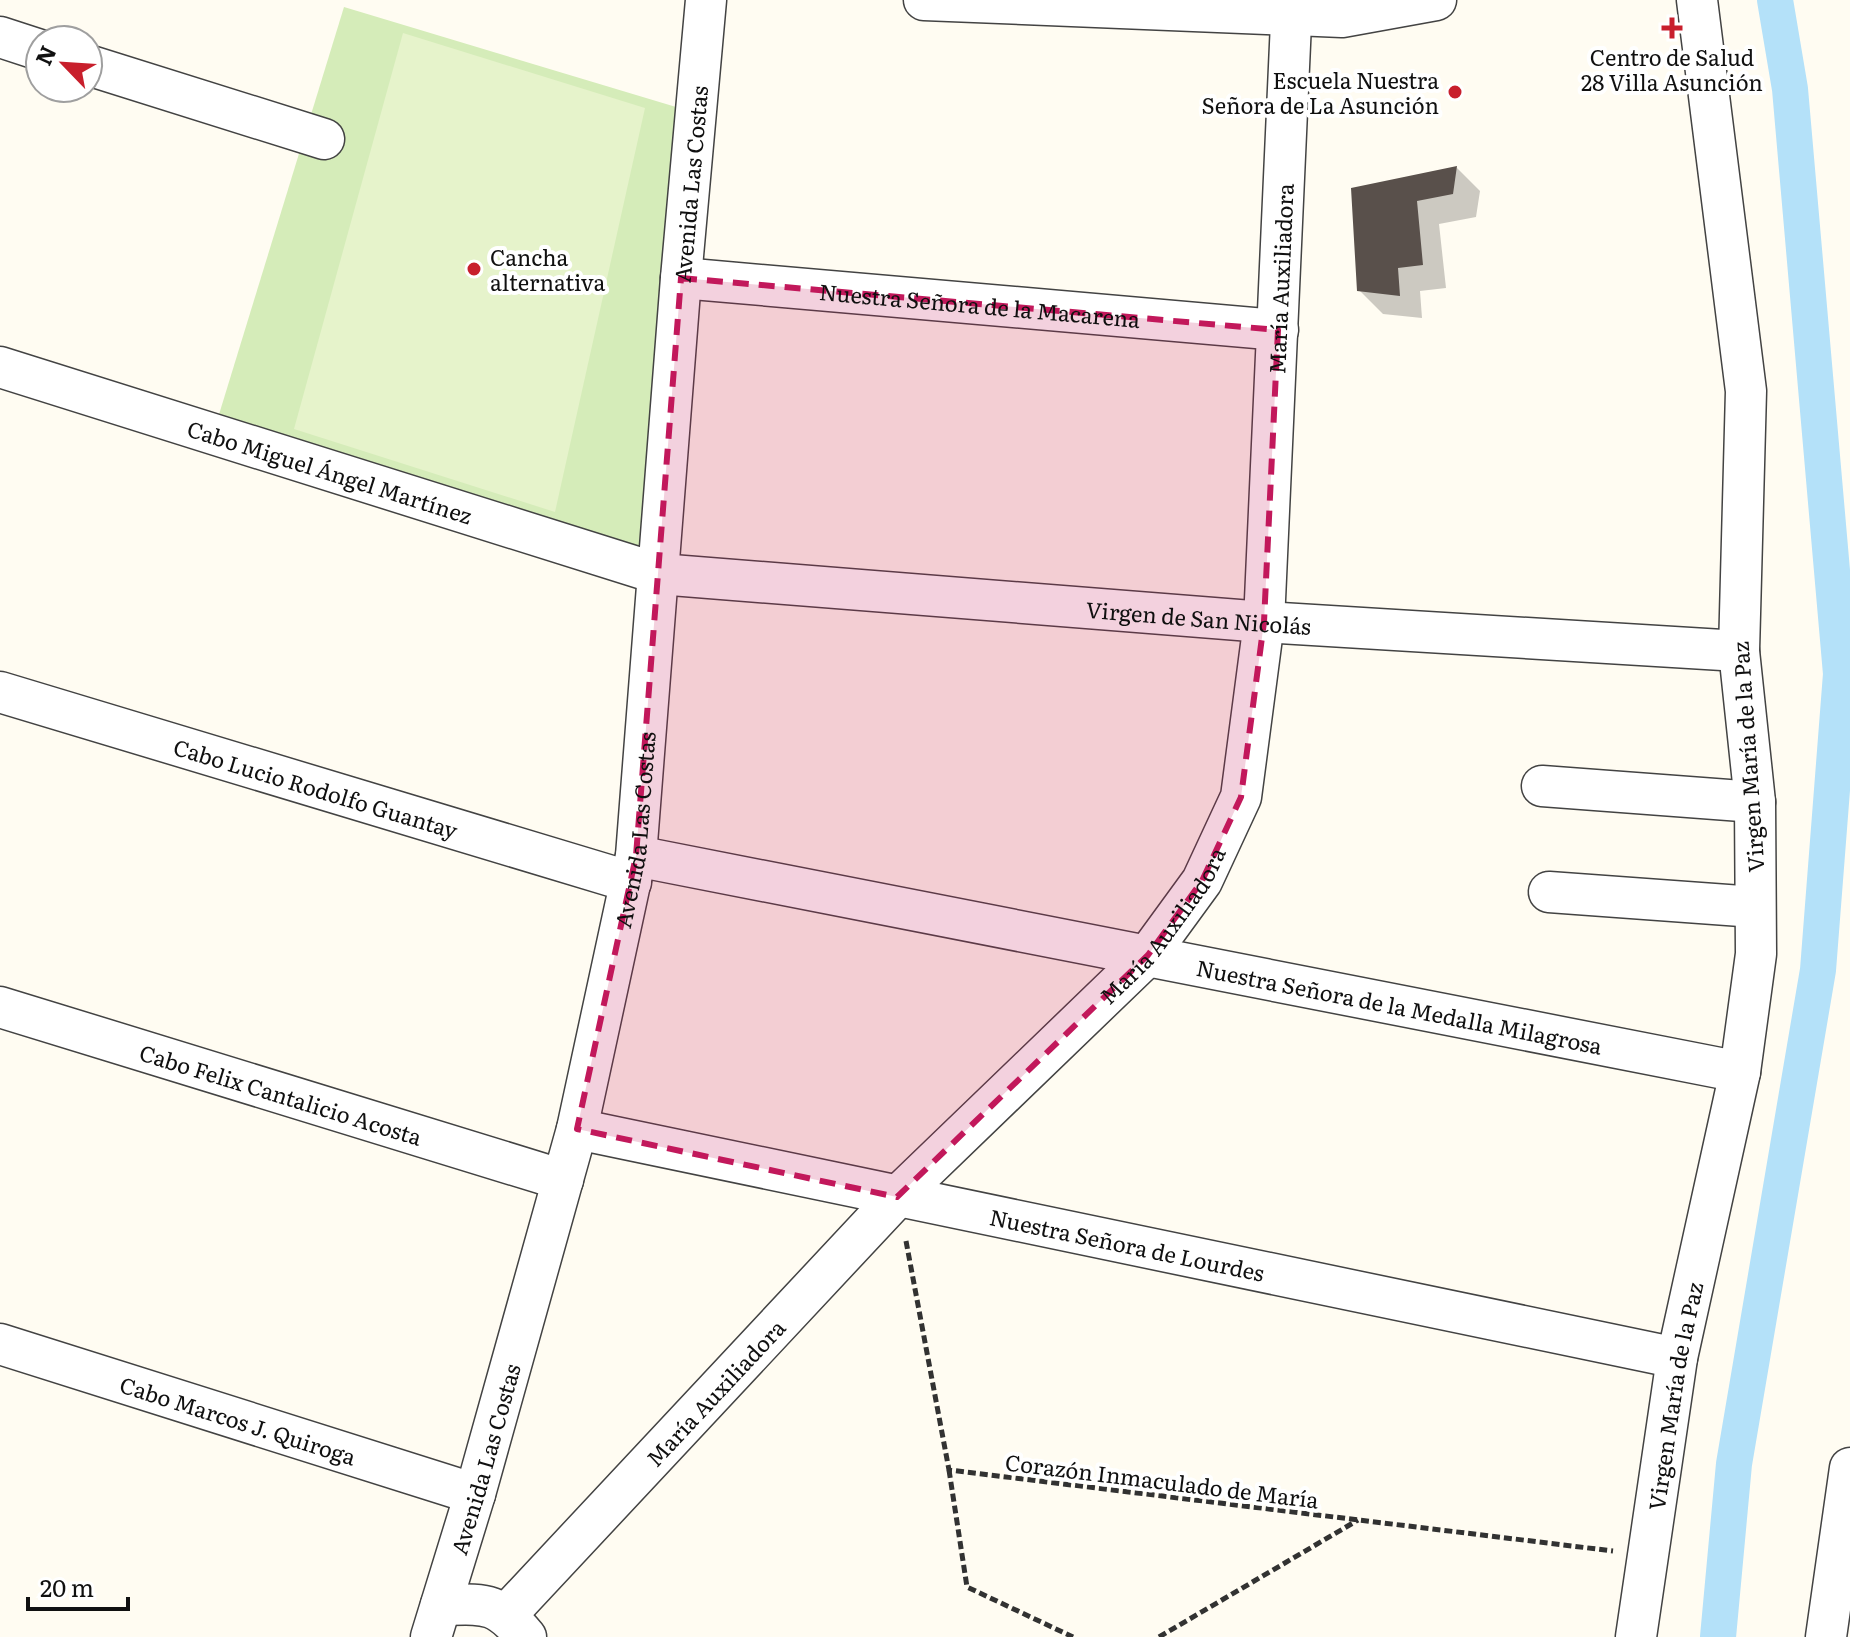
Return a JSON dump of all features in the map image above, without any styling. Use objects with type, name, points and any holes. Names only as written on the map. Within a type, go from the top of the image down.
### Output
[{"type":"street","name":"Avenida Las Costas","points":[[436,1621],[475,1494],[577,1129],[634,869],[706,0]]},
{"type":"street","points":[[924,0],[1292,9],[1342,17],[1436,0]]},
{"type":"street","name":"Virgen María de la Paz","points":[[1636,1637],[1677,1358],[1740,1072],[1756,954],[1755,802],[1739,651],[1746,391],[1697,0]]},
{"type":"street","name":"María Auxiliadora","points":[[517,1626],[897,1197],[1148,955],[1202,881],[1241,797],[1264,622],[1292,9]]},
{"type":"street","points":[[0,37],[24,45]]},
{"type":"street","points":[[104,70],[324,139]]},
{"type":"street","name":"Nuestra Señora de la Macarena","points":[[681,278],[1278,330]]},
{"type":"street","name":"Cabo Miguel Ángel Martínez","points":[[0,367],[659,574]]},
{"type":"street","name":"Virgen de San Nicolás","points":[[659,574],[1264,622],[1739,651]]},
{"type":"street","name":"Cabo Lucio Rodolfo Guantay","points":[[0,692],[634,869]]},
{"type":"street","points":[[1542,786],[1755,802]]},
{"type":"street","name":"Nuestra Señora de la Medalla Milagrosa","points":[[634,869],[1148,955],[1740,1072]]},
{"type":"street","points":[[1549,892],[1755,907]]},
{"type":"street","name":"Cabo Felix Cantalicio Acosta","points":[[0,1007],[563,1180]]},
{"type":"street","name":"Nuestra Señora de Lourdes","points":[[577,1129],[1677,1358]]},
{"type":"street","name":"Cabo Marcos J. Quiroga","points":[[0,1344],[475,1494]]},
{"type":"street","points":[[1826,1637],[1850,1468]]},
{"type":"street","points":[[436,1621],[479,1605],[517,1626]]},
{"type":"path","points":[[897,1197],[949,1470],[967,1587],[1073,1637]]},
{"type":"path","name":"Corazón Inmaculado de María","points":[[949,1470],[1647,1555]]},
{"type":"path","points":[[1159,1637],[1359,1520]]},
{"type":"highlighted area","points":[[681,278],[1278,330],[1264,622],[1241,797],[1202,881],[1148,955],[897,1197],[577,1129],[636,856]]},
{"type":"green space","name":"Cancha alternativa","points":[[344,7],[696,113],[659,574],[213,434]]},
{"type":"green space","name":"Cancha alternativa","points":[[403,33],[645,108],[555,512],[294,429]]},
{"type":"building","points":[[1457,166],[1453,194],[1417,201],[1423,265],[1398,268],[1400,296],[1357,291],[1351,188]]},
{"type":"waterway","points":[[1718,1637],[1734,1464],[1818,970],[1841,674],[1790,89],[1775,0]]},
{"type":"place","name":"Centro de Salud 28 Villa Asunción","points":[[1672,28]]},
{"type":"place","name":"Escuela Nuestra Señora de La Asunción","points":[[1455,92]]},
{"type":"place","name":"Cancha alternativa","points":[[474,269]]}]
